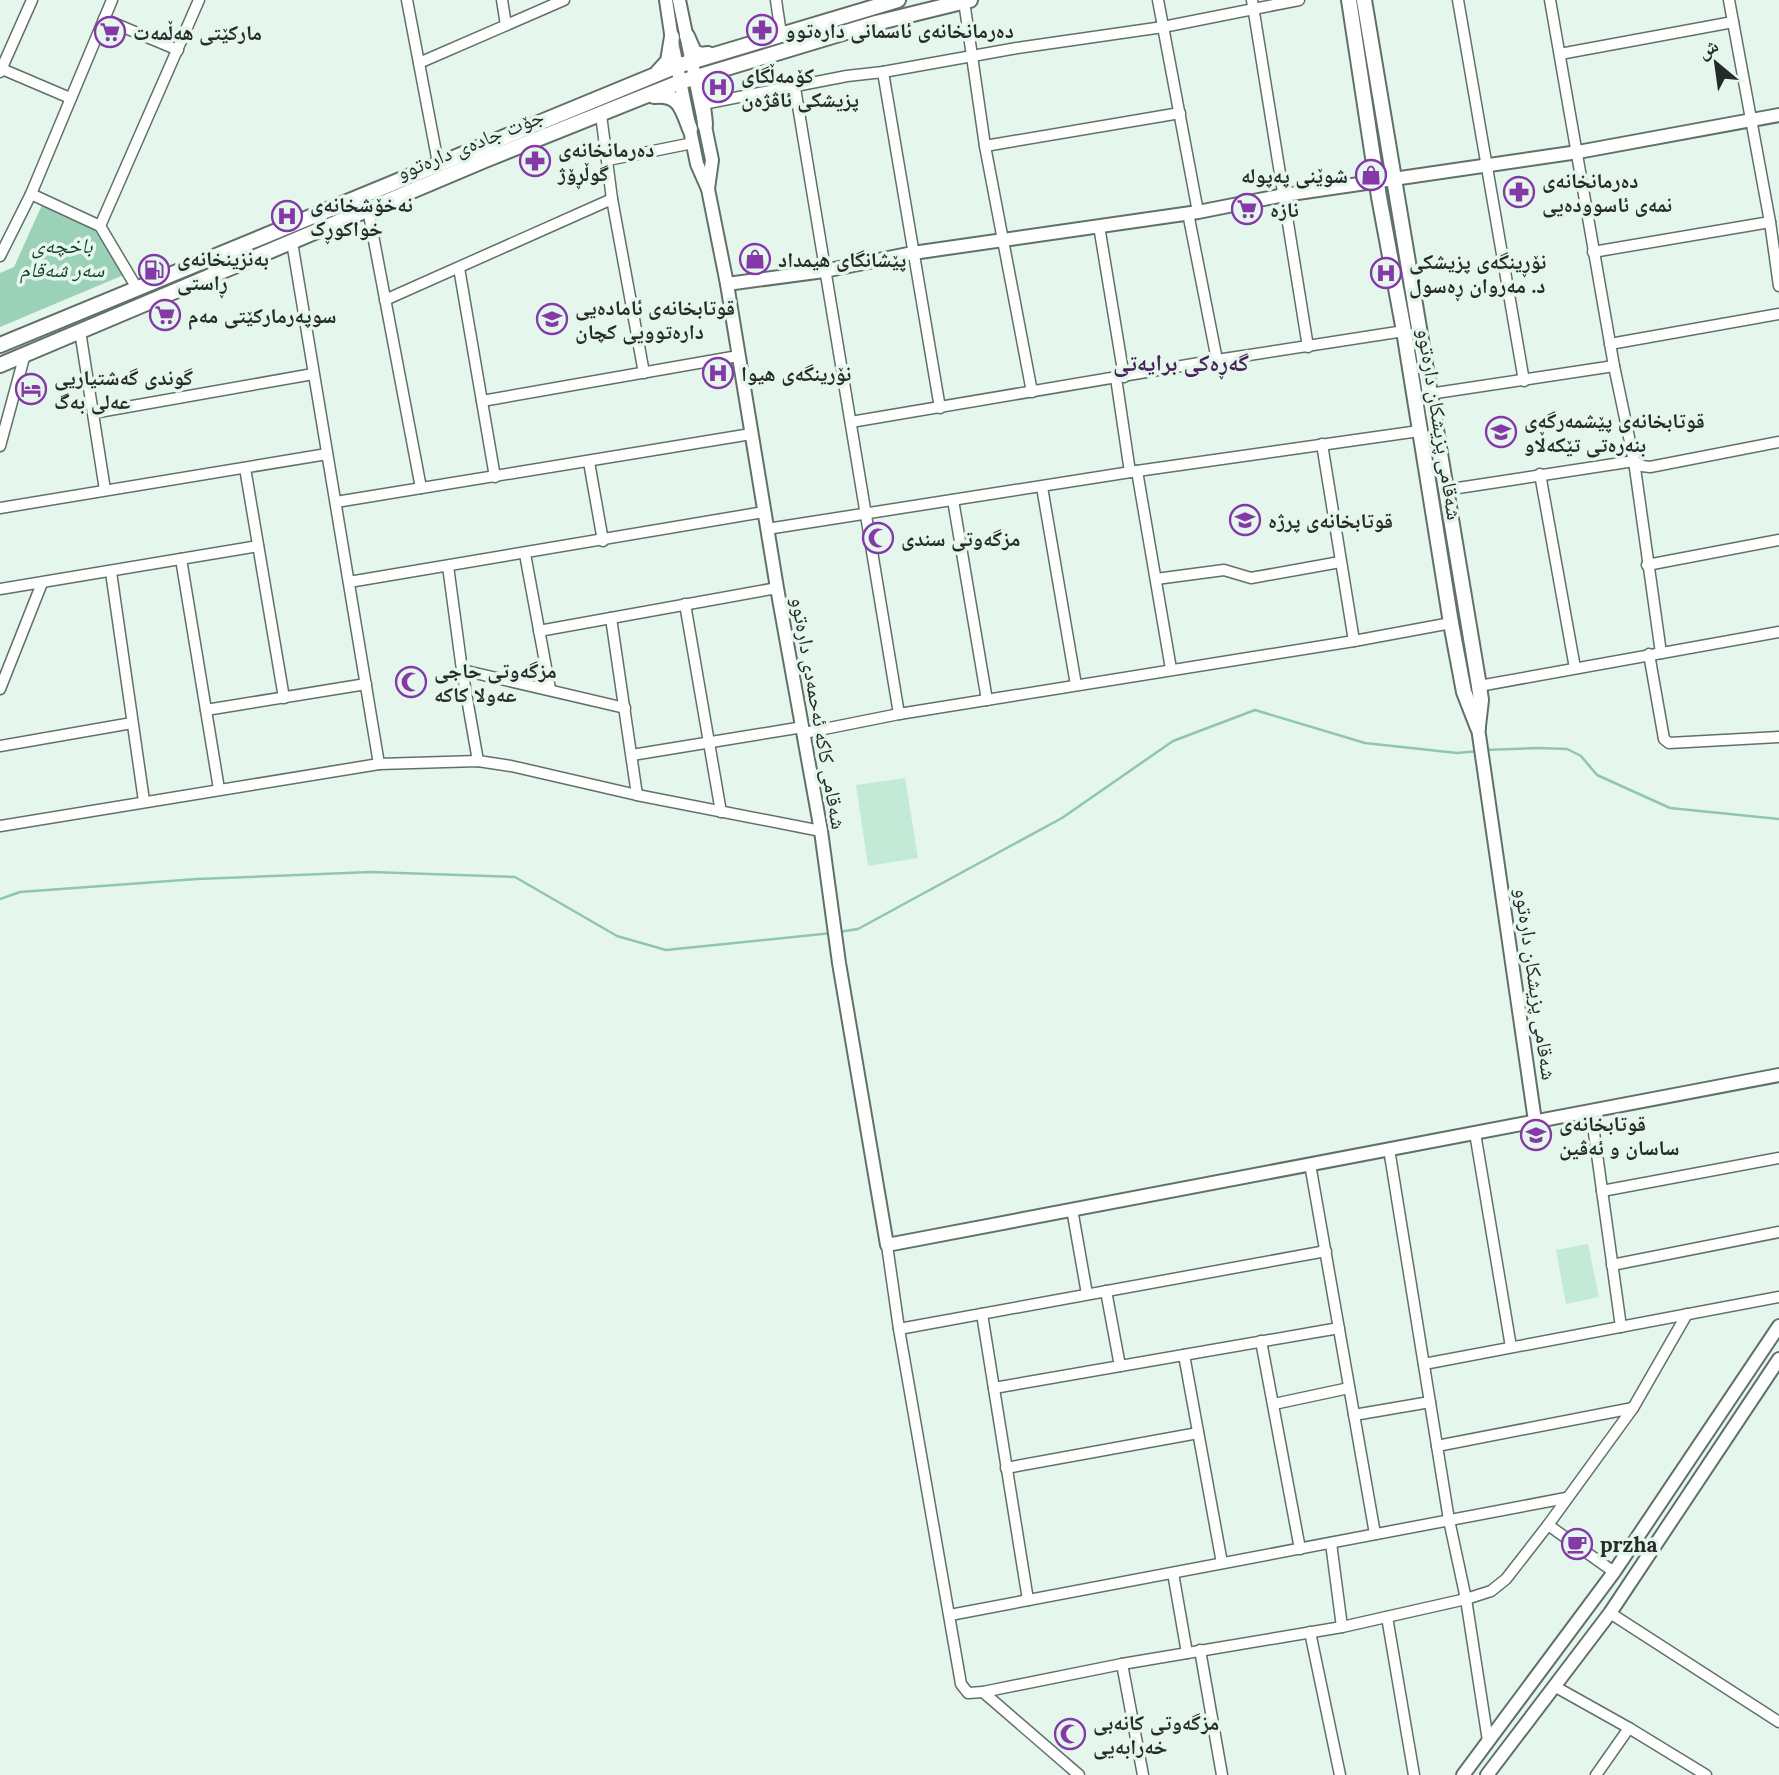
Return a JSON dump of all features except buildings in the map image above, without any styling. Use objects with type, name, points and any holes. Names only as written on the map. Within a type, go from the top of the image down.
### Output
[{"type":"main road","name":"جۆت جادەی دارەتوو","points":[[0,345],[684,63],[868,4],[898,0]]},
{"type":"main road","name":"شەقامی پزیشکان دارەتوو","points":[[1349,0],[1451,623],[1464,692],[1475,710]]},
{"type":"main road","name":"شەقامی پزیشکان دارەتوو","points":[[1364,0],[1479,686],[1475,710],[1479,735]]},
{"type":"main road","name":"جۆت جادەی دارەتوو","points":[[0,365],[506,151],[680,82],[876,23],[967,1]]},
{"type":"main road","points":[[631,85],[665,67],[679,37],[699,54],[723,50]]},
{"type":"main road","points":[[705,125],[702,92],[707,82],[745,63]]},
{"type":"main road","points":[[639,100],[662,95],[673,98],[681,107],[691,136]]},
{"type":"main road","points":[[1419,430],[1435,427]]},
{"type":"street","points":[[32,0],[1,71],[70,98]]},
{"type":"street","points":[[0,257],[30,194],[112,0]]},
{"type":"street","points":[[100,226],[199,0]]},
{"type":"street","points":[[407,0],[438,163]]},
{"type":"street","points":[[502,0],[506,25]]},
{"type":"street","points":[[419,63],[564,0]]},
{"type":"street","points":[[666,0],[679,37],[684,63]]},
{"type":"street","points":[[679,0],[679,37]]},
{"type":"street","points":[[776,0],[781,34]]},
{"type":"street","points":[[1158,0],[1180,113],[1217,360]]},
{"type":"street","points":[[703,104],[847,76],[1163,27],[1252,4],[1299,0]]},
{"type":"street","points":[[1458,0],[1524,382]]},
{"type":"street","points":[[1550,0],[1593,252],[1634,461],[1661,653]]},
{"type":"street","points":[[1729,0],[1770,222],[1779,286]]},
{"type":"street","points":[[967,1],[971,56],[985,146],[1032,391]]},
{"type":"street","points":[[1252,4],[1308,347]]},
{"type":"street","points":[[104,19],[178,50]]},
{"type":"street","points":[[1560,54],[1733,22]]},
{"type":"street","name":"شەقامی کاکە ئەحمەدی دارەتوو","points":[[684,63],[696,78],[712,160],[708,189]]},
{"type":"street","name":"شەقامی کاکە ئەحمەدی دارەتوو","points":[[684,63],[680,82],[697,164],[708,189],[727,284],[764,512],[821,831],[839,963],[887,1245]]},
{"type":"street","points":[[883,72],[940,408]]},
{"type":"street","points":[[795,88],[899,714]]},
{"type":"street","points":[[985,146],[1180,113]]},
{"type":"street","points":[[601,115],[612,199],[644,373]]},
{"type":"street","points":[[727,284],[824,271],[913,253],[1193,213],[1284,195],[1578,152],[1779,115]]},
{"type":"street","points":[[608,160],[691,136]]},
{"type":"street","points":[[30,194],[100,226],[138,290]]},
{"type":"street","points":[[385,299],[612,199]]},
{"type":"street","points":[[368,209],[421,488]]},
{"type":"street","points":[[1593,252],[1770,222]]},
{"type":"street","points":[[1099,226],[1133,472],[1156,579],[1171,669]]},
{"type":"street","points":[[292,242],[379,764]]},
{"type":"street","points":[[459,268],[495,477]]},
{"type":"street","points":[[1610,344],[1779,314]]},
{"type":"street","points":[[80,331],[105,490]]},
{"type":"street","points":[[850,422],[1404,331]]},
{"type":"street","points":[[0,446],[25,354]]},
{"type":"street","points":[[482,401],[738,356]]},
{"type":"street","points":[[1429,394],[1524,382],[1614,366]]},
{"type":"street","points":[[93,412],[313,374]]},
{"type":"street","points":[[0,411],[13,405]]},
{"type":"street","points":[[767,529],[1419,430]]},
{"type":"street","points":[[336,502],[751,434]]},
{"type":"street","points":[[1445,490],[1634,461],[1650,467],[1779,442]]},
{"type":"street","points":[[1322,444],[1354,641]]},
{"type":"street","points":[[0,508],[327,454]]},
{"type":"street","points":[[589,462],[603,541]]},
{"type":"street","points":[[245,468],[284,698]]},
{"type":"street","points":[[1540,474],[1575,668]]},
{"type":"street","points":[[1042,487],[1076,685]]},
{"type":"street","points":[[953,500],[987,700]]},
{"type":"street","points":[[349,582],[764,512]]},
{"type":"street","points":[[1647,565],[1779,540]]},
{"type":"street","points":[[0,589],[258,546]]},
{"type":"street","points":[[525,554],[550,690]]},
{"type":"street","points":[[181,559],[219,789]]},
{"type":"street","points":[[1156,579],[1224,570],[1251,578],[1340,562]]},
{"type":"street","points":[[448,566],[478,761]]},
{"type":"street","points":[[111,572],[144,801]]},
{"type":"street","points":[[0,689],[42,583]]},
{"type":"street","points":[[539,631],[777,587]]},
{"type":"street","points":[[685,604],[721,812]]},
{"type":"street","points":[[611,618],[637,795]]},
{"type":"street","points":[[632,755],[803,730],[1451,623]]},
{"type":"street","points":[[1479,686],[1779,632]]},
{"type":"street","points":[[1648,654],[1664,739],[1669,743],[1779,737]]},
{"type":"street","points":[[462,670],[625,708]]},
{"type":"street","points":[[206,710],[366,684]]},
{"type":"street","points":[[0,746],[132,723]]},
{"type":"street","name":"شەقامی پزیشکان دارەتوو","points":[[1479,735],[1535,1121]]},
{"type":"street","points":[[0,826],[379,764],[478,761],[821,831]]},
{"type":"street","points":[[1687,1314],[1633,1408],[1548,1525],[1506,1579],[1491,1591],[1342,1627],[1122,1664],[983,1692],[968,1693],[961,1684],[899,1329],[887,1245],[1779,1075]]},
{"type":"street","points":[[1591,1111],[1620,1327]]},
{"type":"street","points":[[1475,1133],[1511,1348]]},
{"type":"street","points":[[1389,1149],[1488,1741]]},
{"type":"street","points":[[1602,1191],[1779,1158]]},
{"type":"street","points":[[1310,1164],[1375,1534]]},
{"type":"street","points":[[1072,1209],[1087,1294]]},
{"type":"street","points":[[1612,1265],[1779,1232]]},
{"type":"street","points":[[899,1329],[1326,1251]]},
{"type":"street","points":[[1106,1291],[1120,1366]]},
{"type":"street","points":[[1424,1364],[1779,1297]]},
{"type":"street","points":[[982,1314],[1027,1600]]},
{"type":"street","points":[[1463,1775],[1614,1572],[1779,1326]]},
{"type":"street","points":[[994,1388],[1339,1328]]},
{"type":"street","points":[[1261,1341],[1300,1549]]},
{"type":"street","points":[[1184,1355],[1222,1563]]},
{"type":"street","points":[[1487,1775],[1610,1613],[1779,1359]]},
{"type":"street","points":[[1274,1404],[1349,1388]]},
{"type":"street","points":[[1354,1415],[1430,1402]]},
{"type":"street","points":[[1437,1446],[1633,1408]]},
{"type":"street","points":[[1006,1468],[1198,1433]]},
{"type":"street","points":[[950,1615],[1566,1498]]},
{"type":"street","points":[[1548,1525],[1614,1572]]},
{"type":"street","points":[[1331,1543],[1342,1627]]},
{"type":"street","points":[[1173,1573],[1187,1653]]},
{"type":"street","points":[[1610,1613],[1779,1722]]},
{"type":"street","points":[[1387,1618],[1413,1775]]},
{"type":"street","points":[[1310,1632],[1340,1775]]},
{"type":"street","points":[[1200,1650],[1222,1775]]},
{"type":"street","points":[[1122,1664],[1143,1775]]},
{"type":"street","points":[[1554,1686],[1629,1728],[1700,1773]]},
{"type":"street","points":[[983,1692],[1079,1775]]},
{"type":"street","points":[[1596,1775],[1629,1728]]},
{"type":"green space","name":"باخچەی سەر شەقام","points":[[42,205],[91,225],[126,274],[0,327],[0,273],[14,267]]},
{"type":"green space","points":[[905,778],[918,858],[868,866],[856,785]]},
{"type":"green space","points":[[1588,1244],[1599,1297],[1566,1304],[1556,1250]]},
{"type":"waterway","points":[[839,932],[858,929],[1062,818],[1173,741],[1255,710],[1365,743],[1457,753],[1479,751]]},
{"type":"waterway","points":[[1485,750],[1567,749],[1581,756],[1597,775],[1670,808],[1779,819]]},
{"type":"waterway","points":[[0,899],[20,892],[197,879],[371,872],[515,877],[617,936],[666,950],[832,933]]},
{"type":"place","name":"دەرمانخانەی ئاسمانی دارەتوو","points":[[762,30]]},
{"type":"place","name":"مارکێتی هەڵمەت","points":[[110,32]]},
{"type":"place","name":"کۆمەڵگای پزیشکی ئاڤژەن","points":[[718,87]]},
{"type":"place","name":"دەرمانخانەی گوڵڕۆژ","points":[[535,161]]},
{"type":"place","name":"شوێنی پەپولە","points":[[1371,175]]},
{"type":"place","name":"دەرمانخانەی نمەی ئاسوودەیی","points":[[1519,192]]},
{"type":"place","name":"نازە","points":[[1247,209]]},
{"type":"place","name":"نەخۆشخانەی خواکوڕک","points":[[287,216]]},
{"type":"place","name":"پێشانگای هیمداد","points":[[755,259]]},
{"type":"place","name":"بەنزینخانەی ڕاستی","points":[[154,270]]},
{"type":"place","name":"نۆڕینگەی پزیشکی د. مەروان ڕەسول","points":[[1386,273]]},
{"type":"place","name":"سوپەرمارکێتی مەم","points":[[165,315]]},
{"type":"place","name":"قوتابخانەی ئامادەیی دارەتوویی کچان","points":[[552,319]]},
{"type":"place","name":"نۆرینگەی هیوا","points":[[718,373]]},
{"type":"place","name":"گوندی گەشتیاریی عەلی بەگ","points":[[31,389]]},
{"type":"place","name":"قوتابخانەی پێشمەرگەی بنەرەتی تێکەڵاو","points":[[1501,432]]},
{"type":"place","name":"قوتابخانەی پرژە","points":[[1245,520]]},
{"type":"place","name":"مزگەوتی سندی","points":[[878,538]]},
{"type":"place","name":"مزگەوتی حاجی عەولا کاکە","points":[[411,682]]},
{"type":"place","name":"قوتابخانەی ساسان و ئەڤین","points":[[1536,1135]]},
{"type":"place","name":"przha","points":[[1577,1544]]},
{"type":"place","name":"مزگەوتی کانەبی خەرابەیی","points":[[1070,1734]]},
{"type":"district","name":"گەڕەکی برایەتی","points":[[1181,362]]}]
